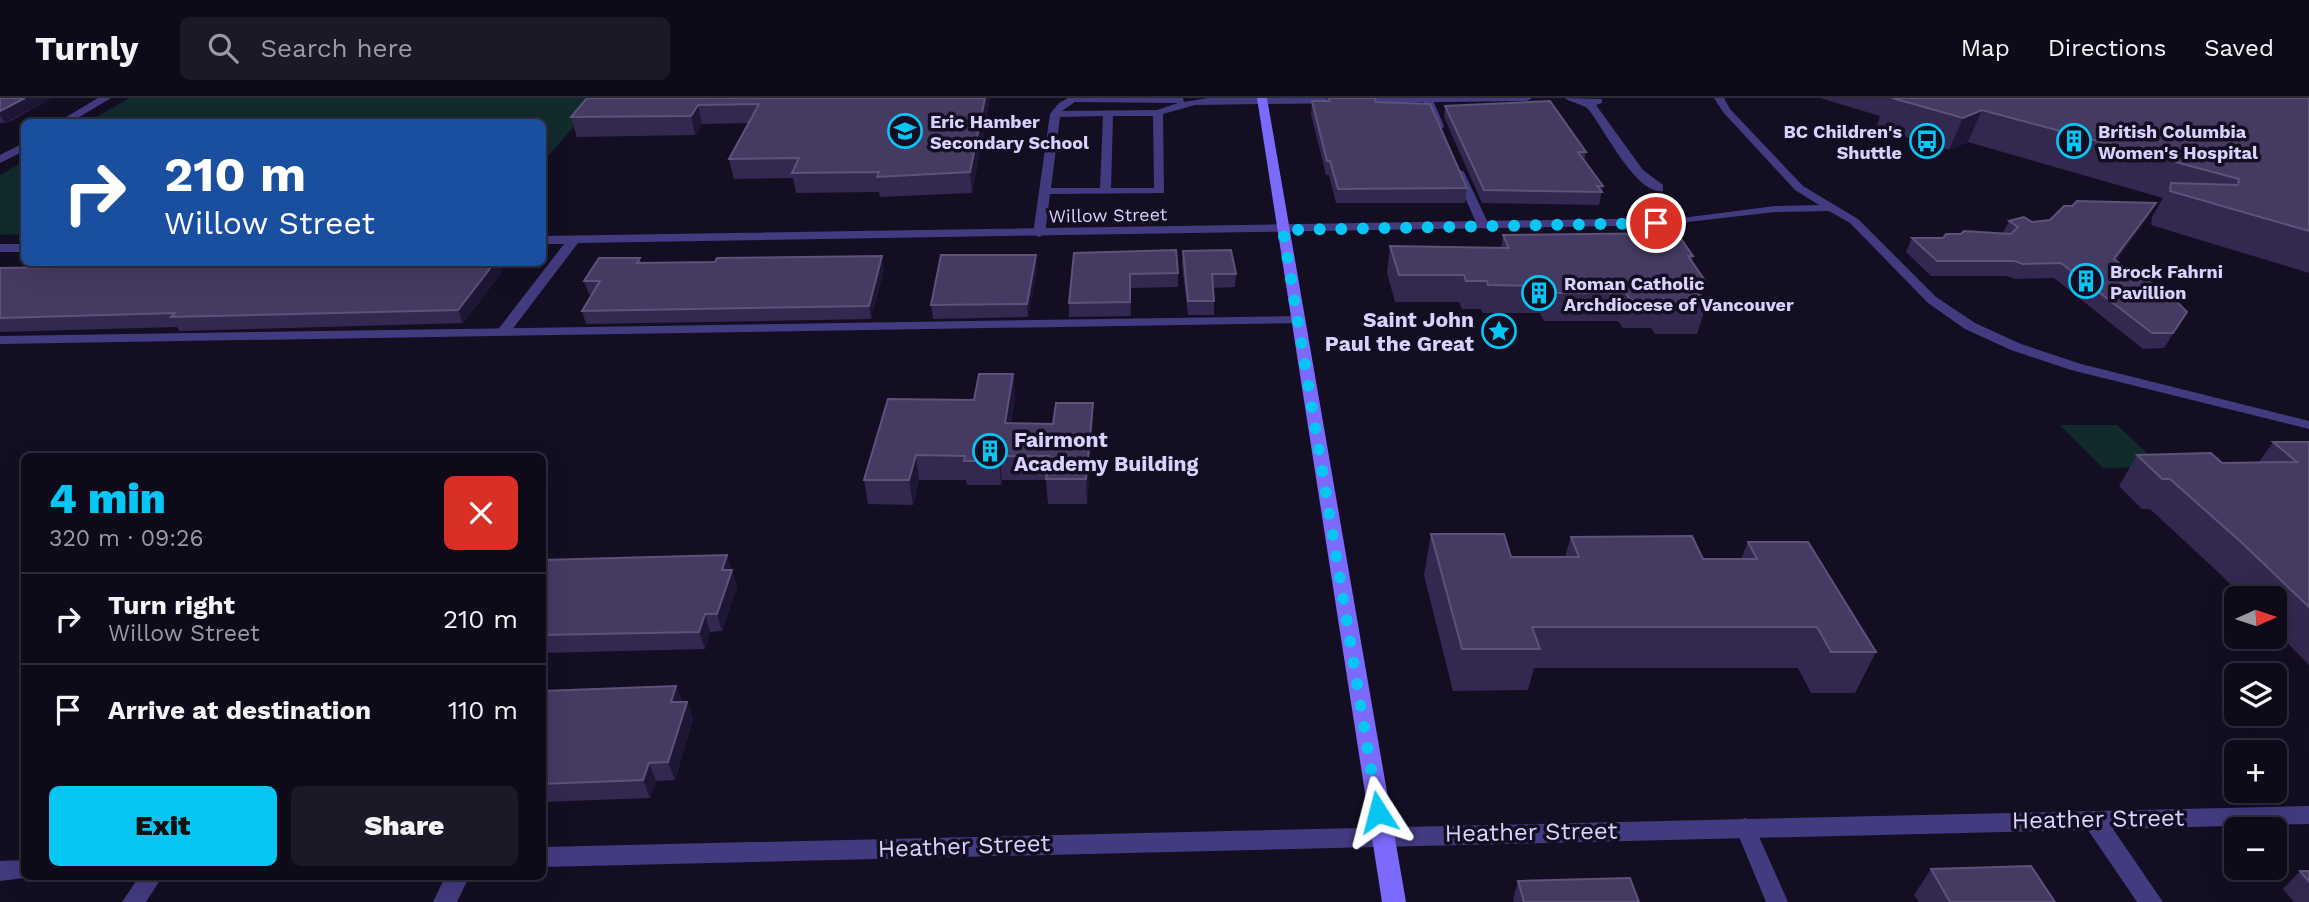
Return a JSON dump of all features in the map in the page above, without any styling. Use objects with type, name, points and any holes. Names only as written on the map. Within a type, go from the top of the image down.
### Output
[{"type":"street","points":[[69,119],[106,98]]},
{"type":"street","points":[[1394,902],[1262,99],[1527,98]]},
{"type":"street","points":[[1570,98],[1594,101],[1639,173],[1659,188]]},
{"type":"street","points":[[0,160],[21,148]]},
{"type":"street","name":"Willow Street","points":[[546,240],[1674,222]]},
{"type":"street","points":[[503,332],[574,240]]},
{"type":"street","points":[[0,248],[21,248]]},
{"type":"street","name":"Heather Street","points":[[546,857],[2309,815]]},
{"type":"street","points":[[2094,820],[2151,902]]},
{"type":"street","points":[[0,871],[21,870]]},
{"type":"street","points":[[445,902],[456,880]]},
{"type":"lane","points":[[1040,234],[1055,114],[1062,105],[1073,99],[1163,98],[1193,102]]},
{"type":"lane","points":[[1719,98],[1726,110],[1783,174],[1827,208],[1854,221],[1932,300],[1987,335],[2076,367],[2309,425]]},
{"type":"lane","points":[[1055,114],[1158,113],[1169,106],[1193,102],[1262,99]]},
{"type":"lane","points":[[1427,99],[1442,132]]},
{"type":"lane","points":[[1045,191],[1160,191],[1158,113]]},
{"type":"lane","points":[[1105,191],[1108,114]]},
{"type":"lane","points":[[1452,156],[1484,227]]},
{"type":"lane","points":[[1674,222],[1775,209],[1827,208]]},
{"type":"lane","points":[[0,340],[1298,320]]},
{"type":"lane","points":[[1745,827],[1777,902]]},
{"type":"lane","points":[[133,902],[149,880]]},
{"type":"green space","points":[[129,98],[599,98],[546,159],[546,119],[93,119]]},
{"type":"green space","points":[[21,163],[21,234],[0,235],[0,175]]},
{"type":"green space","points":[[2060,425],[2117,425],[2162,467],[2103,468]]},
{"type":"building","points":[[0,98],[25,98],[0,111]]},
{"type":"building","points":[[587,98],[985,98],[970,172],[877,177],[879,172],[792,173],[799,158],[729,159],[759,104],[698,105],[691,116],[571,117]]},
{"type":"building","points":[[1329,98],[1375,98],[1376,102],[1430,104],[1467,188],[1338,189],[1330,161],[1327,161],[1312,101],[1330,101]]},
{"type":"building","points":[[1892,98],[2309,98],[2309,231],[2170,191],[2171,183],[2238,185],[2239,179],[1982,110],[1963,118]]},
{"type":"building","points":[[1550,101],[1586,152],[1578,152],[1603,186],[1597,186],[1602,192],[1484,190],[1445,106]]},
{"type":"building","name":"Brock Fahrni Pavillion","points":[[2077,201],[2156,203],[2114,259],[2135,276],[2163,288],[2187,312],[2173,333],[2152,333],[2061,263],[1937,261],[1912,238],[1943,238],[1946,234],[1961,234],[1964,231],[2011,234],[2018,227],[2009,221],[2024,217],[2032,222],[2050,220],[2064,206],[2072,206]]},
{"type":"building","points":[[1677,233],[1693,256],[1688,256],[1706,282],[1690,282],[1706,306],[1663,306],[1659,300],[1630,300],[1626,293],[1550,293],[1546,286],[1488,285],[1487,281],[1466,281],[1464,275],[1399,275],[1390,246],[1509,248],[1503,235]]},
{"type":"building","points":[[1176,250],[1178,273],[1130,274],[1130,302],[1069,303],[1074,253]]},
{"type":"building","points":[[1231,250],[1236,274],[1212,274],[1214,301],[1188,301],[1183,251]]},
{"type":"building","points":[[941,255],[1036,255],[1027,304],[931,305]]},
{"type":"building","points":[[882,256],[869,306],[582,311],[600,281],[584,281],[599,258],[640,258],[637,263],[715,262],[717,258]]},
{"type":"building","points":[[492,266],[458,310],[0,318],[0,268]]},
{"type":"building","points":[[979,374],[1013,374],[1005,423],[1053,424],[1056,403],[1093,403],[1086,479],[1046,479],[1049,456],[1000,456],[999,461],[964,461],[965,456],[916,455],[909,480],[864,480],[888,399],[974,400]]},
{"type":"building","points":[[2273,442],[2309,442],[2309,607],[2170,479],[2162,479],[2137,455],[2211,453],[2222,463],[2297,462]]},
{"type":"building","points":[[1431,534],[1504,534],[1511,557],[1579,557],[1571,537],[1692,536],[1703,559],[1757,559],[1748,542],[1808,542],[1876,652],[1831,652],[1817,627],[1532,627],[1540,649],[1462,649]]},
{"type":"building","points":[[727,555],[722,570],[732,570],[717,614],[705,614],[699,632],[546,635],[546,560]]},
{"type":"building","points":[[676,686],[671,702],[687,702],[668,762],[649,763],[643,780],[546,784],[546,691]]},
{"type":"building","points":[[2031,866],[2055,902],[1950,902],[1931,869]]},
{"type":"building","points":[[2300,871],[2309,871],[2309,882]]},
{"type":"building","points":[[1630,878],[1639,902],[1524,902],[1518,881]]},
{"type":"place","name":"Eric Hamber Secondary School","points":[[905,131]]},
{"type":"place","name":"BC Children's Shuttle","points":[[1927,141]]},
{"type":"place","name":"British Columbia Women's Hospital","points":[[2074,141]]},
{"type":"place","name":"Brock Fahrni Pavillion","points":[[2086,281]]},
{"type":"place","name":"Roman Catholic Archdiocese of Vancouver","points":[[1539,293]]},
{"type":"place","name":"Saint John Paul the Great","points":[[1499,331]]},
{"type":"place","name":"Fairmont Academy Building","points":[[990,451]]},
{"type":"route","points":[[1378,812],[1283,230],[1656,223]]}]
